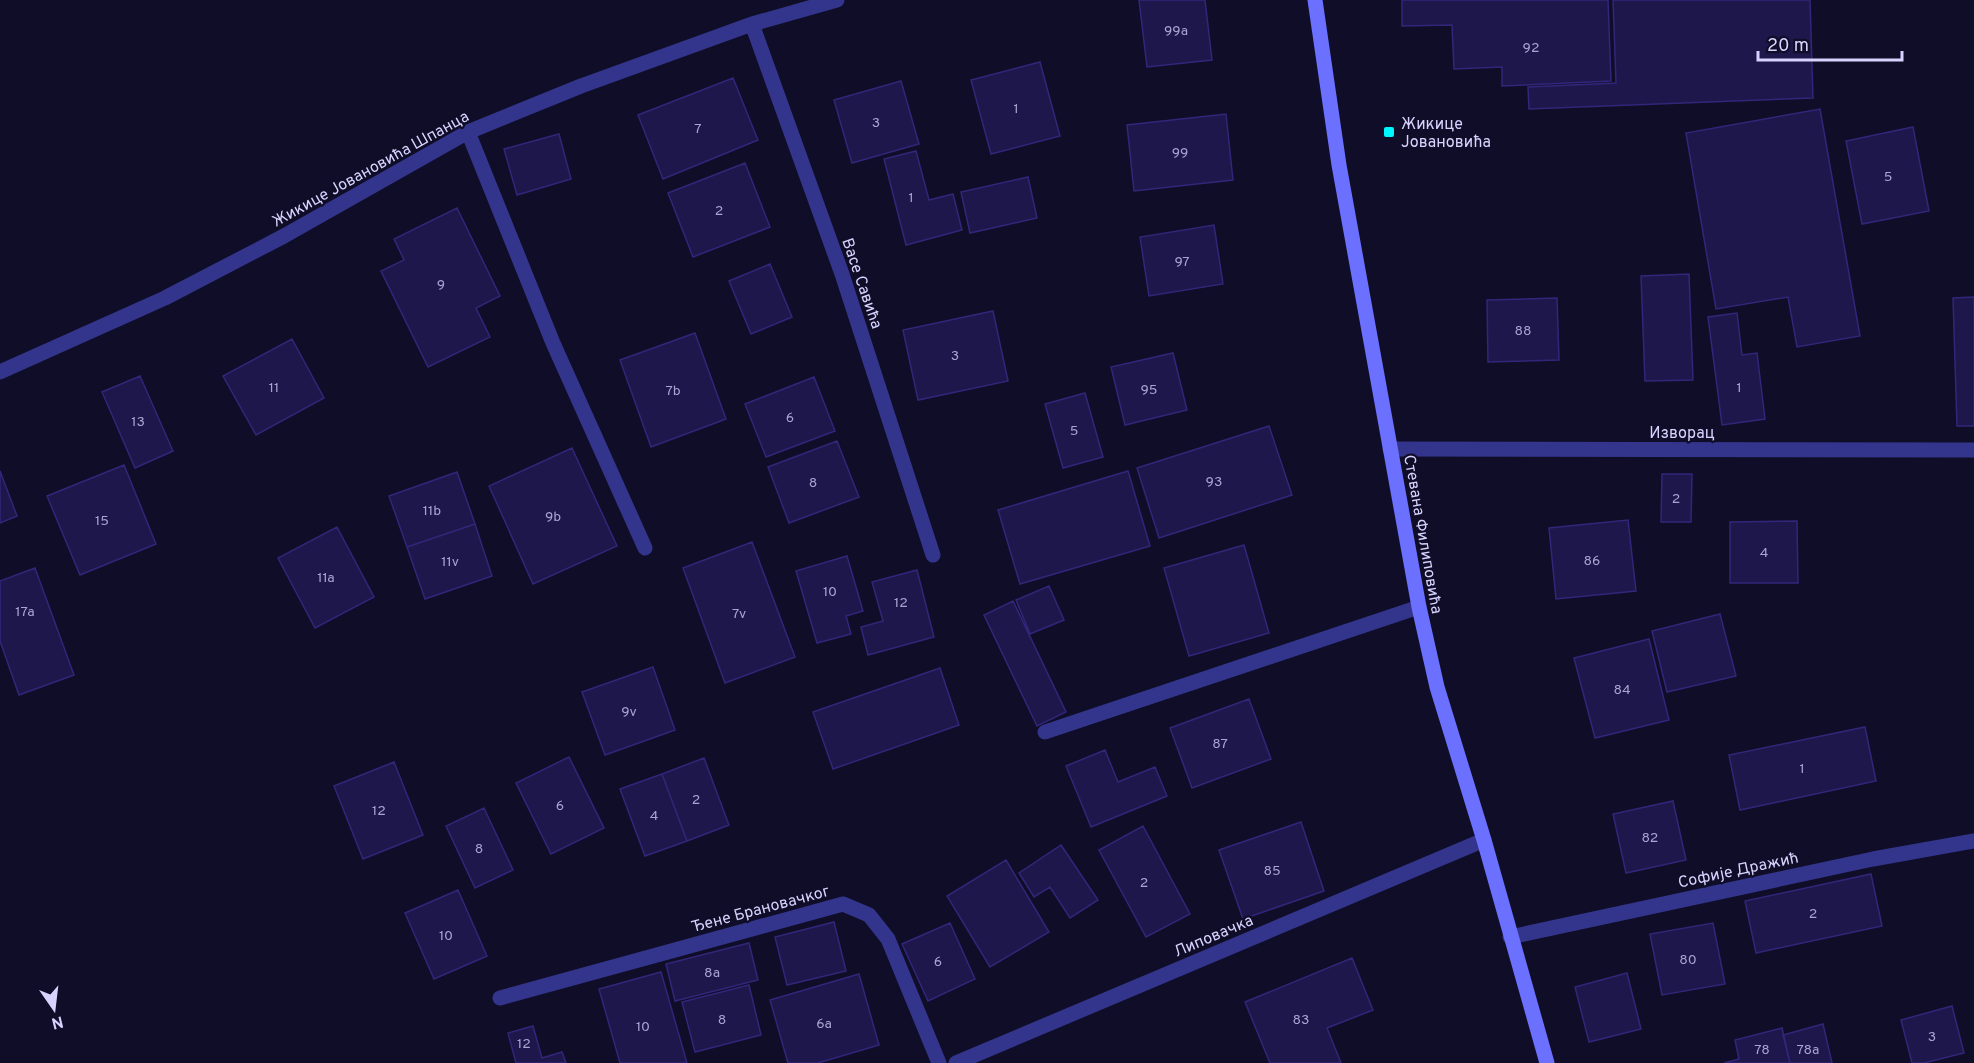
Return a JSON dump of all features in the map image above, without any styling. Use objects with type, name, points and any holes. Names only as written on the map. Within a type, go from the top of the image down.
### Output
[{"type":"main road","name":"Стевана Филиповића","points":[[1315,0],[1339,165],[1419,607],[1437,687],[1484,840],[1547,1063]]},
{"type":"street","name":"Жикице Јовановића Шпанца","points":[[0,372],[165,298],[284,236],[468,132],[581,86],[752,24],[837,0]]},
{"type":"street","name":"Васе Савића","points":[[752,24],[842,274],[933,555]]},
{"type":"street","points":[[468,132],[553,343],[645,548]]},
{"type":"street","name":"Изворац","points":[[1390,449],[1974,450]]},
{"type":"street","points":[[1045,732],[1419,607]]},
{"type":"street","name":"Липовачка","points":[[956,1063],[1484,840]]},
{"type":"street","name":"Софије Дражић","points":[[1510,937],[1873,859],[1974,841]]},
{"type":"street","name":"Ђене Брановачког","points":[[500,998],[843,904],[869,915],[888,939],[939,1063]]},
{"type":"building","points":[[1139,0],[1205,0],[1212,60],[1147,67]]},
{"type":"building","points":[[1402,0],[1608,0],[1611,81],[1502,86],[1502,67],[1454,69],[1452,25],[1402,26]]},
{"type":"building","points":[[1613,0],[1810,0],[1813,98],[1529,109],[1528,87],[1616,83]]},
{"type":"building","points":[[1040,62],[1060,136],[991,154],[971,80]]},
{"type":"building","points":[[733,78],[758,140],[663,179],[638,115]]},
{"type":"building","points":[[901,81],[919,144],[852,163],[834,100]]},
{"type":"building","points":[[1820,109],[1860,336],[1797,347],[1788,297],[1716,309],[1686,133]]},
{"type":"building","points":[[1226,114],[1233,180],[1134,191],[1127,125]]},
{"type":"building","points":[[1913,127],[1929,211],[1862,224],[1846,141]]},
{"type":"building","points":[[559,134],[571,179],[517,195],[504,149]]},
{"type":"building","points":[[916,151],[929,200],[953,194],[962,230],[906,245],[884,159]]},
{"type":"building","points":[[745,163],[770,227],[693,257],[668,193]]},
{"type":"building","points":[[1028,177],[1037,218],[970,233],[961,192]]},
{"type":"building","points":[[457,208],[500,296],[476,308],[490,337],[428,367],[381,271],[404,260],[394,239]]},
{"type":"building","points":[[1214,225],[1223,284],[1149,296],[1140,237]]},
{"type":"building","points":[[770,264],[792,317],[751,334],[729,281]]},
{"type":"building","points":[[1689,274],[1693,380],[1645,381],[1641,276]]},
{"type":"building","points":[[1974,297],[1974,426],[1957,426],[1953,298]]},
{"type":"building","points":[[1557,298],[1559,360],[1488,362],[1487,300]]},
{"type":"building","points":[[993,311],[1008,381],[918,400],[903,330]]},
{"type":"building","points":[[1737,313],[1742,355],[1757,353],[1765,419],[1722,425],[1708,317]]},
{"type":"building","points":[[695,333],[726,419],[651,447],[620,360]]},
{"type":"building","points":[[292,339],[324,398],[256,435],[223,376]]},
{"type":"building","points":[[1173,353],[1187,410],[1125,425],[1111,367]]},
{"type":"building","points":[[140,376],[173,451],[135,468],[102,392]]},
{"type":"building","points":[[814,377],[835,431],[766,457],[745,404]]},
{"type":"building","points":[[1085,393],[1103,457],[1063,468],[1045,404]]},
{"type":"building","points":[[1269,426],[1292,495],[1159,538],[1137,468]]},
{"type":"building","points":[[837,441],[859,497],[789,523],[768,467]]},
{"type":"building","points":[[572,448],[617,546],[533,584],[489,486]]},
{"type":"building","points":[[124,465],[156,544],[80,575],[47,496]]},
{"type":"building","points":[[0,471],[17,516],[0,523]]},
{"type":"building","points":[[1128,471],[1150,546],[1020,584],[998,510]]},
{"type":"building","points":[[457,472],[475,524],[407,547],[389,496]]},
{"type":"building","points":[[1662,474],[1692,474],[1691,522],[1661,522]]},
{"type":"building","points":[[1628,520],[1636,591],[1556,599],[1549,528]]},
{"type":"building","points":[[1797,521],[1798,583],[1730,583],[1730,522]]},
{"type":"building","points":[[475,524],[492,576],[425,599],[407,547]]},
{"type":"building","points":[[337,527],[374,597],[315,628],[278,558]]},
{"type":"building","points":[[752,542],[795,657],[725,683],[683,568]]},
{"type":"building","points":[[1244,545],[1269,633],[1189,656],[1164,568]]},
{"type":"building","points":[[847,556],[863,611],[846,616],[851,634],[817,643],[796,571]]},
{"type":"building","points":[[35,568],[74,675],[19,695],[0,641],[0,581]]},
{"type":"building","points":[[917,570],[934,637],[868,655],[861,627],[883,621],[872,582]]},
{"type":"building","points":[[1049,586],[1064,620],[1030,634],[1016,600]]},
{"type":"building","points":[[1013,601],[1066,712],[1037,726],[984,615]]},
{"type":"building","points":[[1720,614],[1736,676],[1667,692],[1652,631]]},
{"type":"building","points":[[1649,639],[1669,720],[1595,738],[1574,658]]},
{"type":"building","points":[[653,667],[675,730],[605,755],[582,692]]},
{"type":"building","points":[[940,668],[959,725],[833,769],[813,712]]},
{"type":"building","points":[[1249,699],[1271,759],[1192,788],[1170,728]]},
{"type":"building","points":[[1865,727],[1876,781],[1740,810],[1729,755]]},
{"type":"building","points":[[1105,750],[1118,782],[1155,767],[1167,796],[1091,827],[1066,766]]},
{"type":"building","points":[[569,757],[604,828],[551,854],[516,783]]},
{"type":"building","points":[[704,758],[729,825],[687,841],[662,774]]},
{"type":"building","points":[[394,762],[423,835],[363,859],[334,786]]},
{"type":"building","points":[[662,774],[687,841],[645,856],[620,789]]},
{"type":"building","points":[[1673,801],[1686,860],[1626,873],[1613,814]]},
{"type":"building","points":[[484,808],[513,870],[475,888],[446,826]]},
{"type":"building","points":[[1301,822],[1324,891],[1243,919],[1219,850]]},
{"type":"building","points":[[1143,826],[1190,914],[1146,937],[1099,850]]},
{"type":"building","points":[[1061,845],[1098,900],[1070,918],[1050,887],[1034,897],[1019,873]]},
{"type":"building","points":[[1006,860],[1049,932],[990,967],[947,896]]},
{"type":"building","points":[[1871,874],[1882,926],[1756,953],[1745,901]]},
{"type":"building","points":[[458,890],[487,956],[434,979],[405,913]]},
{"type":"building","points":[[834,922],[846,971],[787,985],[775,937]]},
{"type":"building","points":[[950,923],[975,979],[928,1001],[902,944]]},
{"type":"building","points":[[1713,923],[1725,984],[1662,995],[1650,934]]},
{"type":"building","points":[[749,943],[758,980],[675,1001],[666,964]]},
{"type":"building","points":[[1352,958],[1373,1010],[1327,1028],[1341,1063],[1270,1063],[1245,1002]]},
{"type":"building","points":[[661,972],[687,1063],[620,1063],[599,989]]},
{"type":"building","points":[[1627,973],[1641,1029],[1589,1042],[1575,987]]},
{"type":"building","points":[[859,974],[879,1045],[818,1063],[788,1063],[770,1000]]},
{"type":"building","points":[[749,985],[761,1035],[695,1052],[682,1002]]},
{"type":"building","points":[[1952,1006],[1964,1053],[1924,1063],[1912,1063],[1901,1020]]},
{"type":"building","points":[[1823,1024],[1832,1063],[1790,1063],[1783,1035]]},
{"type":"building","points":[[533,1026],[542,1058],[562,1052],[566,1063],[516,1063],[508,1033]]},
{"type":"building","points":[[1782,1028],[1790,1063],[1724,1063],[1739,1059],[1735,1040]]},
{"type":"place","name":"Жикице Јовановића","points":[[1389,132]]}]
